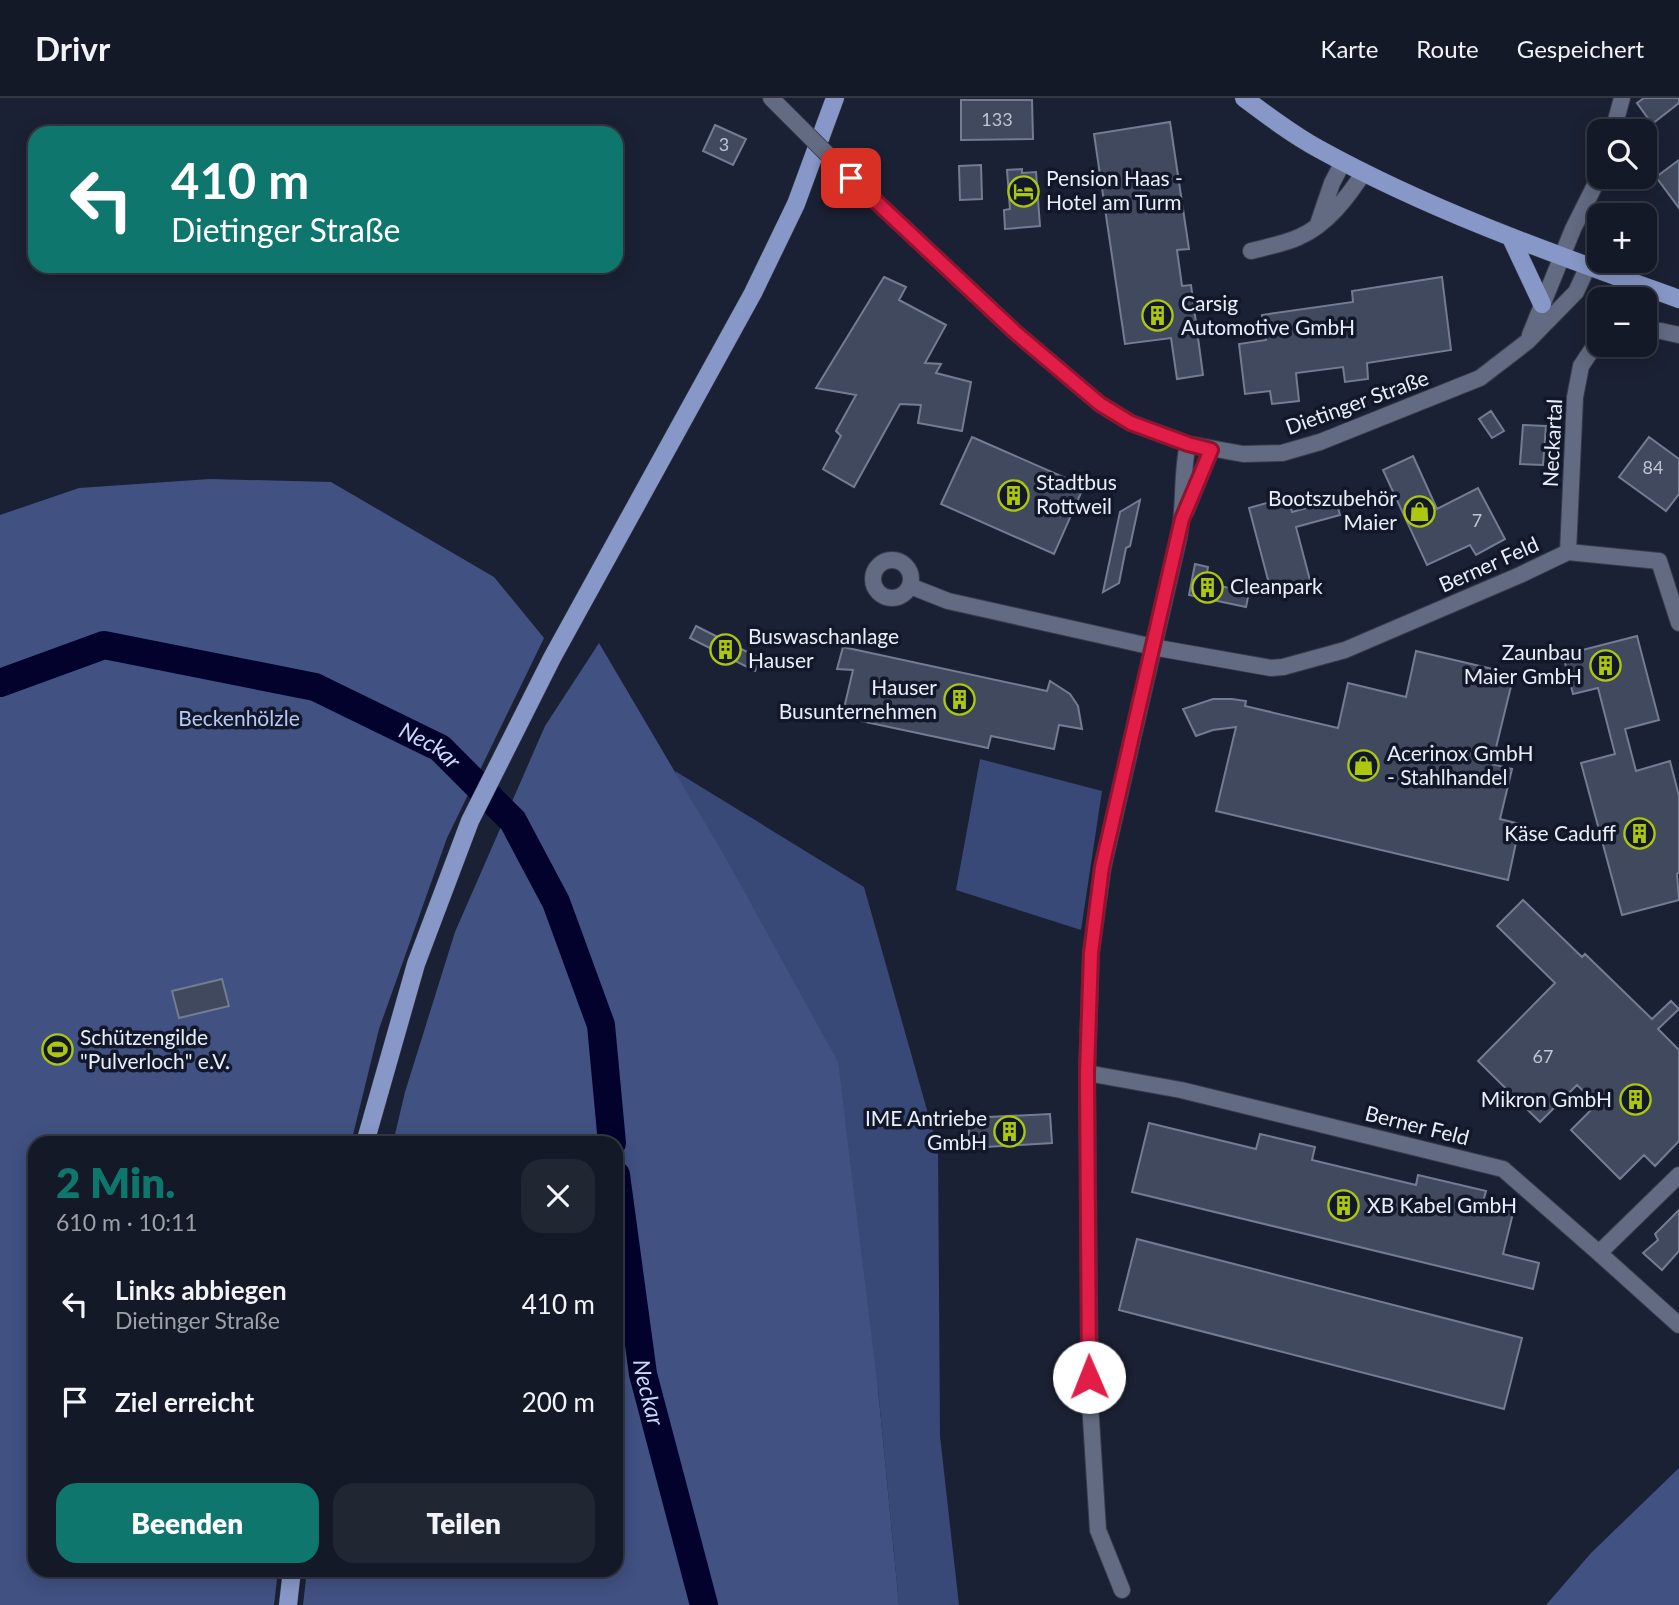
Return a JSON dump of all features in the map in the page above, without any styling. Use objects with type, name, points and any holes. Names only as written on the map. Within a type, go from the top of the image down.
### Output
[{"type":"main road","points":[[367,1136],[400,1017],[443,888],[470,821],[552,659],[753,293],[796,204],[835,98]]},
{"type":"main road","points":[[1244,98],[1316,148],[1412,196],[1587,266]]},
{"type":"main road","points":[[1511,237],[1542,304]]},
{"type":"main road","points":[[1607,273],[1679,299]]},
{"type":"main road","points":[[288,1605],[291,1577]]},
{"type":"street","name":"Dietinger Straße","points":[[771,98],[851,178],[1015,332],[1100,404],[1131,423],[1211,450],[1243,454],[1282,453],[1320,442],[1480,378],[1528,341],[1576,292],[1587,268]]},
{"type":"street","points":[[1616,119],[1622,98]]},
{"type":"street","points":[[1318,225],[1332,183],[1343,162]]},
{"type":"street","points":[[1251,251],[1300,237],[1318,225],[1333,213],[1364,172]]},
{"type":"street","points":[[1528,341],[1562,256],[1593,189]]},
{"type":"street","points":[[1657,331],[1679,335]]},
{"type":"street","name":"Neckartal","points":[[1568,552],[1575,397],[1581,366],[1587,357]]},
{"type":"street","points":[[1182,519],[1182,469],[1188,444]]},
{"type":"street","points":[[1122,1590],[1098,1530],[1090,1404],[1087,1073],[1091,953],[1102,867],[1182,519],[1211,450]]},
{"type":"street","name":"Berner Feld","points":[[910,586],[947,601],[1154,647],[1255,665],[1283,667],[1345,650],[1568,552],[1659,561],[1679,623]]},
{"type":"street","name":"Berner Feld","points":[[1087,1073],[1181,1090],[1503,1169],[1679,1325]]},
{"type":"street","points":[[1599,1253],[1679,1175]]},
{"type":"shaded area","points":[[980,759],[1102,791],[1081,930],[956,890]]},
{"type":"shaded area","points":[[675,771],[864,887],[938,1149],[940,1436],[959,1605],[899,1605],[878,1389]]},
{"type":"green space","name":"Beckenhölzle","points":[[210,479],[331,482],[494,577],[544,638],[447,838],[379,1029],[353,1136],[28,1136],[28,1577],[277,1577],[274,1605],[0,1605],[0,515],[79,488]]},
{"type":"green space","points":[[599,643],[728,862],[838,1062],[878,1389],[899,1605],[303,1605],[306,1577],[623,1577],[623,1136],[395,1136],[405,1092],[455,932],[545,726]]},
{"type":"green space","points":[[1679,1468],[1679,1605],[1546,1605],[1591,1553]]},
{"type":"building","points":[[1644,98],[1679,98],[1679,103],[1657,120],[1648,119],[1637,103]]},
{"type":"building","points":[[961,100],[1032,100],[1033,139],[961,140]]},
{"type":"building","points":[[1170,122],[1189,249],[1177,250],[1182,286],[1191,285],[1203,375],[1177,379],[1171,338],[1125,344],[1094,134]]},
{"type":"building","points":[[715,125],[746,139],[733,165],[703,151]]},
{"type":"building","points":[[1679,160],[1679,208],[1657,178]]},
{"type":"building","points":[[981,165],[982,199],[960,200],[959,166]]},
{"type":"building","name":"Pension Haas - Hotel am Turm","points":[[1022,169],[1022,173],[1036,172],[1040,226],[1005,229],[1004,210],[1010,209],[1007,170]]},
{"type":"building","points":[[884,277],[906,287],[899,300],[946,325],[925,363],[941,364],[936,373],[971,382],[962,431],[918,423],[921,405],[900,404],[854,487],[823,469],[841,436],[836,431],[856,395],[816,388]]},
{"type":"building","points":[[1442,277],[1451,350],[1367,363],[1368,379],[1345,382],[1343,367],[1296,373],[1299,401],[1272,404],[1270,391],[1245,394],[1239,344],[1266,340],[1262,315],[1353,302],[1352,291]]},
{"type":"building","points":[[1491,411],[1504,431],[1492,438],[1479,419]]},
{"type":"building","points":[[1523,425],[1546,426],[1543,465],[1520,464]]},
{"type":"building","name":"Stadtbus Rottweil","points":[[972,437],[1084,486],[1054,554],[941,504]]},
{"type":"building","points":[[1649,437],[1679,459],[1679,494],[1666,511],[1619,477]]},
{"type":"building","points":[[1413,456],[1437,509],[1478,488],[1505,539],[1476,555],[1470,545],[1427,565],[1383,470]]},
{"type":"building","points":[[1288,497],[1292,512],[1336,500],[1340,515],[1296,527],[1311,584],[1272,595],[1249,508]]},
{"type":"building","points":[[1140,500],[1119,583],[1103,592],[1120,512]]},
{"type":"building","name":"Cleanpark","points":[[1195,564],[1208,567],[1205,583],[1249,592],[1246,607],[1189,595]]},
{"type":"building","name":"Buswaschanlage Hauser","points":[[696,626],[761,659],[755,671],[690,638]]},
{"type":"building","name":"Käse Caduff","points":[[1637,636],[1659,720],[1625,729],[1636,771],[1670,761],[1679,796],[1679,900],[1622,915],[1581,763],[1615,754],[1598,688],[1573,694],[1563,655]]},
{"type":"building","name":"Hauser Busunternehmen","points":[[843,647],[1047,691],[1050,681],[1070,694],[1078,706],[1082,729],[1059,725],[1054,749],[991,736],[988,748],[842,717],[853,670],[837,669]]},
{"type":"building","name":"Acerinox GmbH - Stahlhandel","points":[[1416,651],[1514,674],[1492,764],[1512,769],[1500,819],[1520,824],[1508,880],[1216,811],[1236,727],[1213,730],[1196,736],[1183,709],[1213,699],[1232,699],[1246,701],[1245,706],[1338,728],[1348,683],[1406,697]]},
{"type":"building","points":[[1523,900],[1582,957],[1585,954],[1652,1019],[1671,1001],[1679,1009],[1658,1029],[1679,1050],[1679,1141],[1655,1166],[1644,1155],[1620,1179],[1571,1130],[1597,1104],[1577,1085],[1540,1122],[1478,1061],[1555,983],[1497,926]]},
{"type":"building","points":[[222,979],[229,1006],[179,1018],[172,991]]},
{"type":"building","name":"IME Antriebe GmbH","points":[[1050,1114],[1052,1143],[970,1148],[968,1118]]},
{"type":"building","name":"XB Kabel GmbH","points":[[1149,1123],[1256,1149],[1260,1134],[1315,1147],[1312,1160],[1416,1185],[1418,1175],[1486,1191],[1483,1202],[1514,1209],[1503,1254],[1539,1263],[1533,1289],[1132,1192]]},
{"type":"building","points":[[1679,1210],[1679,1251],[1662,1270],[1643,1253],[1658,1240],[1655,1234]]},
{"type":"building","points":[[1137,1239],[1522,1338],[1504,1409],[1119,1310]]},
{"type":"waterway","name":"Neckar","points":[[0,683],[104,645],[315,687],[440,748],[513,821],[556,902],[601,1025],[611,1136]]},
{"type":"waterway","name":"Neckar","points":[[623,1227],[643,1374],[704,1605]]},
{"type":"place","name":"Pension Haas - Hotel am Turm","points":[[1023,191]]},
{"type":"place","name":"Carsig Automotive GmbH","points":[[1158,316]]},
{"type":"place","name":"Stadtbus Rottweil","points":[[1013,495]]},
{"type":"place","name":"Bootszubehör Maier","points":[[1420,511]]},
{"type":"place","name":"Cleanpark","points":[[1207,587]]},
{"type":"place","name":"Buswaschanlage Hauser","points":[[725,649]]},
{"type":"place","name":"Zaunbau Maier GmbH","points":[[1605,665]]},
{"type":"place","name":"Hauser Busunternehmen","points":[[960,700]]},
{"type":"place","name":"Acerinox GmbH - Stahlhandel","points":[[1364,766]]},
{"type":"place","name":"Käse Caduff","points":[[1639,834]]},
{"type":"place","name":"Schützengilde \"Pulverloch\" e.V.","points":[[57,1050]]},
{"type":"place","name":"Mikron GmbH","points":[[1635,1100]]},
{"type":"place","name":"IME Antriebe GmbH","points":[[1010,1131]]},
{"type":"place","name":"XB Kabel GmbH","points":[[1344,1206]]},
{"type":"route","points":[[851,178],[1015,332],[1100,404],[1131,423],[1211,450],[1182,519],[1102,867],[1091,953],[1087,1073],[1089,1377]]}]
